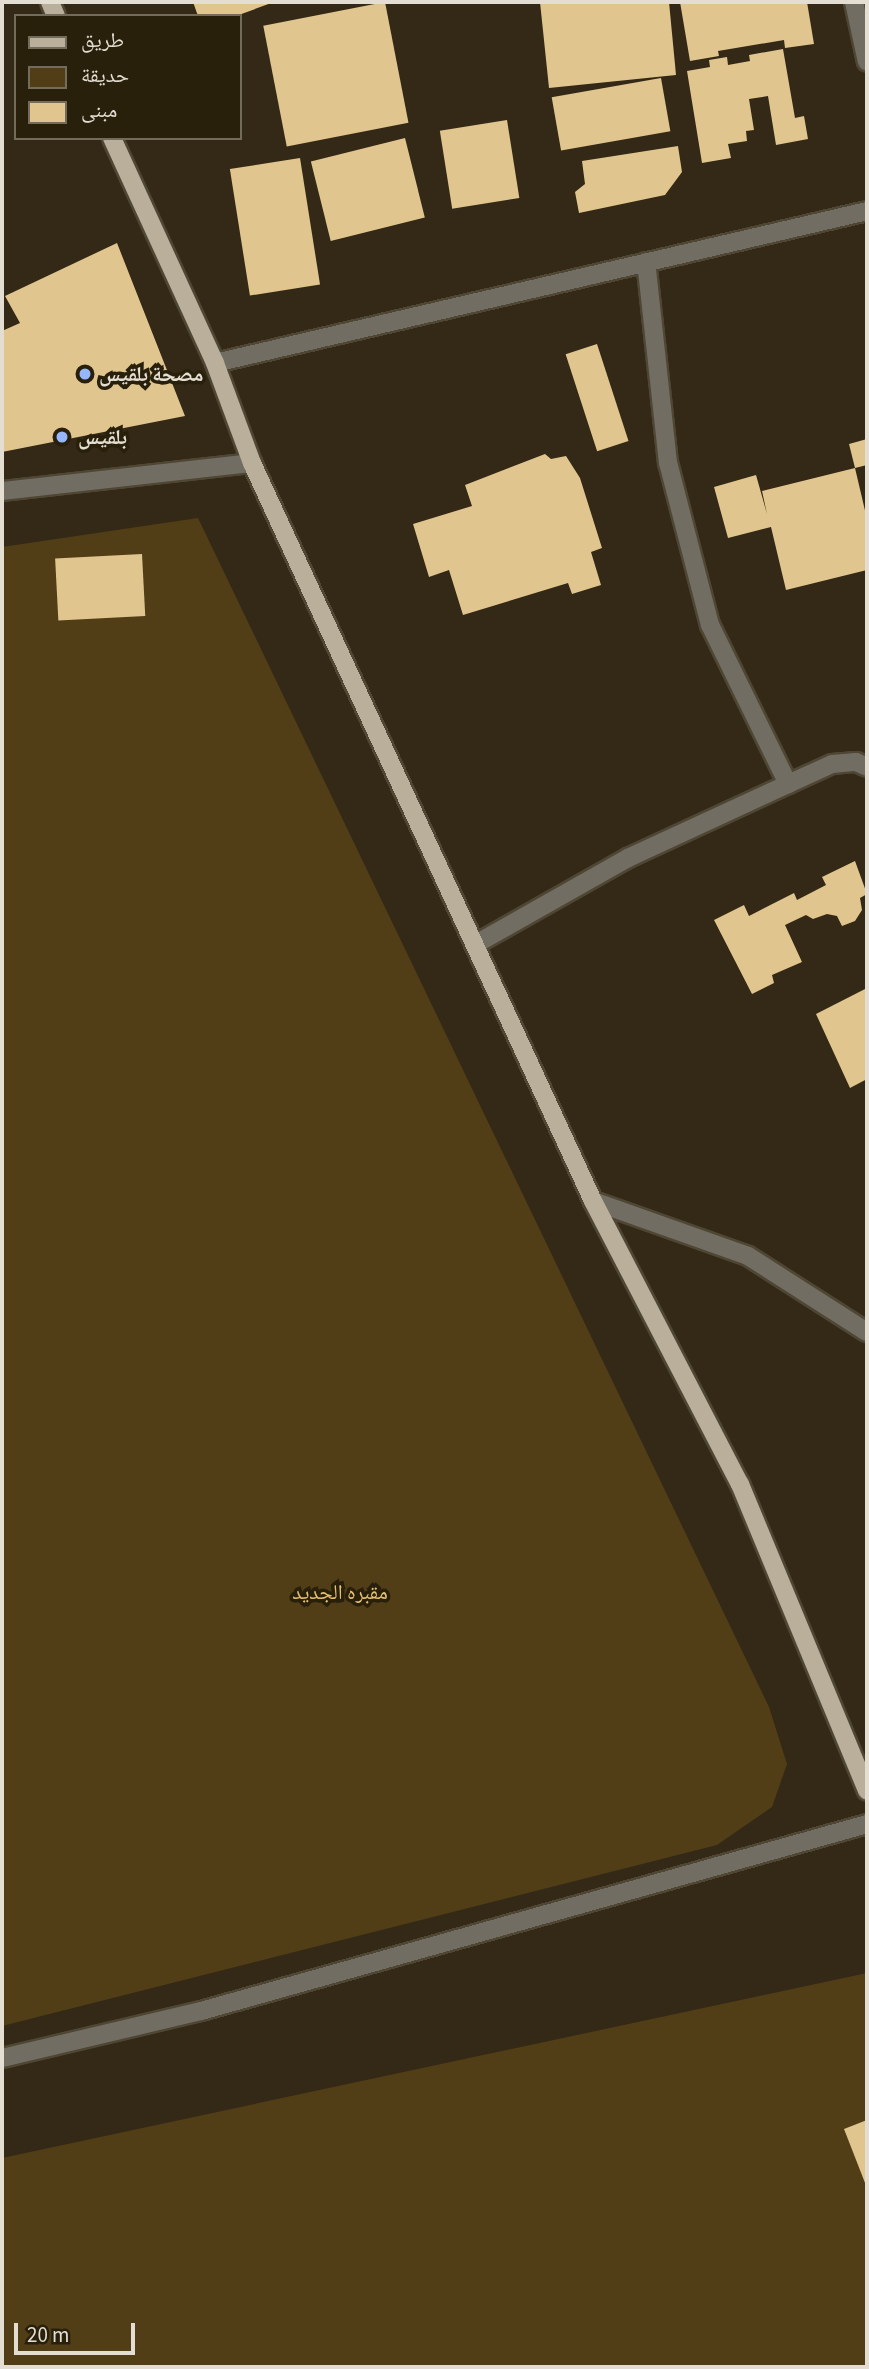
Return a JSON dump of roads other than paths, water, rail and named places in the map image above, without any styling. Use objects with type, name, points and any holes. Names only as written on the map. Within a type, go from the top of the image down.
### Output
[{"type":"main road","points":[[113,140],[215,363],[252,463],[477,944],[593,1201],[740,1483],[867,1791]]},
{"type":"street","points":[[854,2],[867,62]]},
{"type":"street","points":[[215,363],[867,211]]},
{"type":"street","points":[[646,262],[668,463],[710,625],[788,784]]},
{"type":"street","points":[[2,491],[252,463]]},
{"type":"street","points":[[477,944],[628,858],[832,764],[856,762],[867,767]]},
{"type":"street","points":[[593,1201],[748,1256],[867,1332]]},
{"type":"street","points":[[2,2058],[201,2011],[867,1824]]},
{"type":"place","name":"مصحة بلقيس","points":[[85,374]]},
{"type":"place","name":"بلقيس","points":[[62,437]]},
{"type":"park label","name":"مقبره الجديد","points":[[340,1592]]}]
